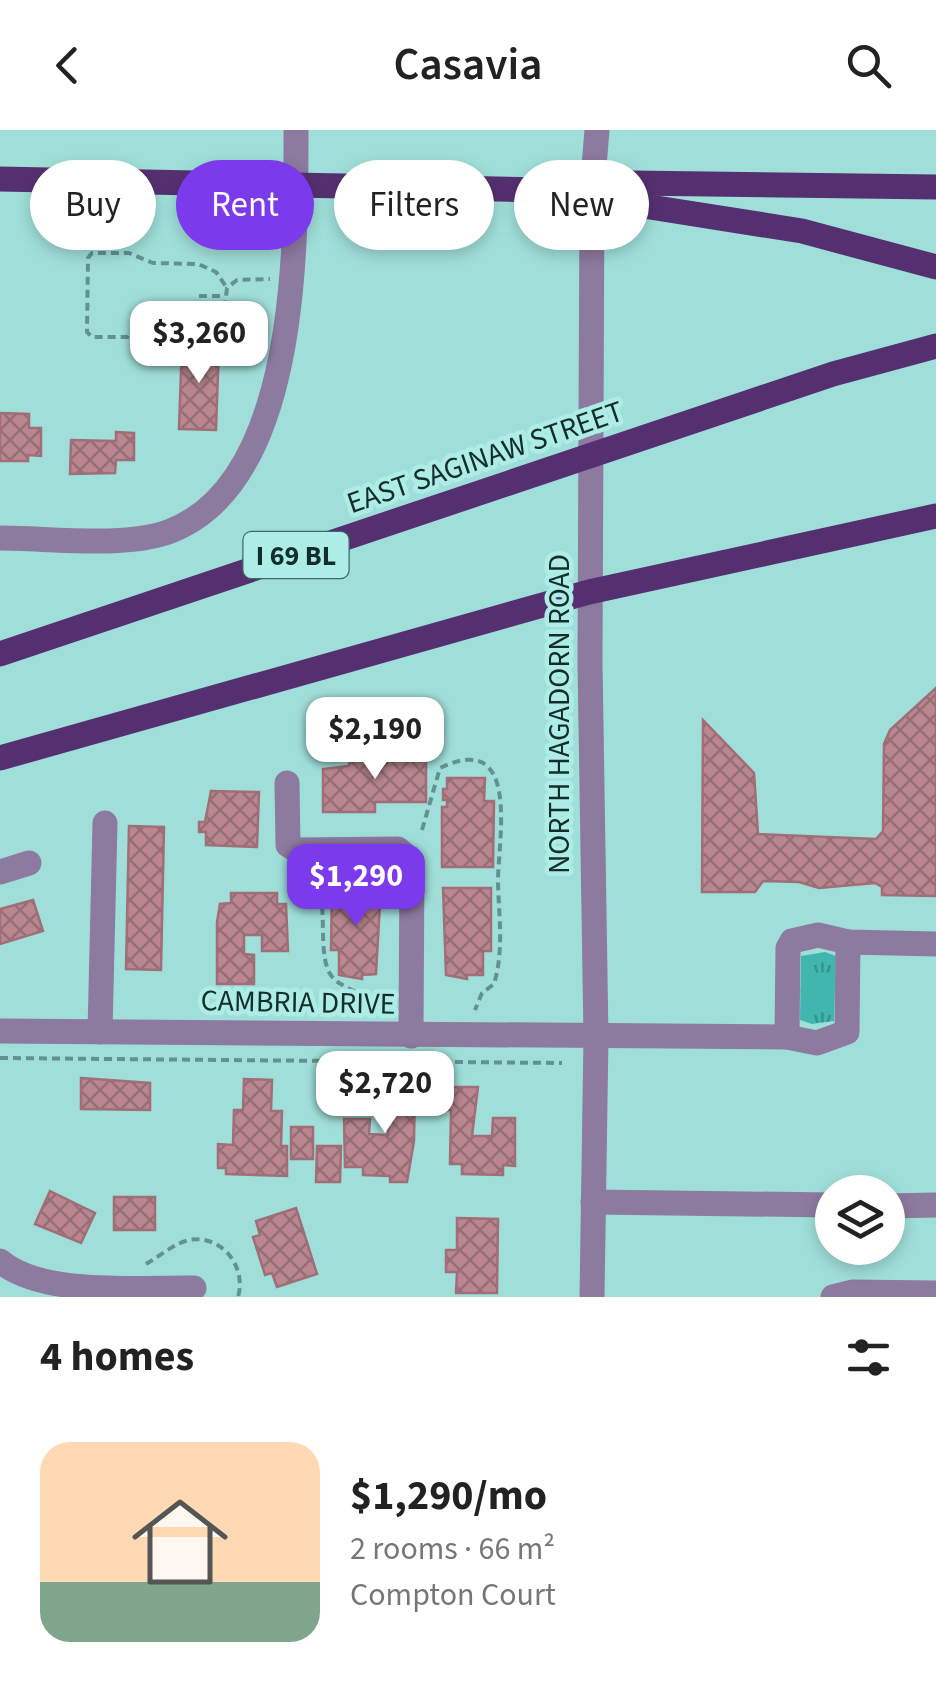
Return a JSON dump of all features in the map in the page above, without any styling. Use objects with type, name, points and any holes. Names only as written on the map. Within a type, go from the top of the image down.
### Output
[{"type":"main road","points":[[0,178],[176,180]]},
{"type":"main road","points":[[314,182],[514,188]]},
{"type":"main road","points":[[649,184],[936,187]]},
{"type":"main road","points":[[649,207],[802,231],[936,266]]},
{"type":"main road","name":"EAST SAGINAW STREET","points":[[0,654],[833,374],[936,346]]},
{"type":"main road","points":[[0,758],[590,592],[936,516]]},
{"type":"street","points":[[296,130],[297,160]]},
{"type":"street","name":"NORTH HAGADORN ROAD","points":[[594,160],[597,130]]},
{"type":"street","points":[[0,538],[129,538],[167,532],[202,514],[229,487],[264,416],[280,372],[292,250]]},
{"type":"street","name":"NORTH HAGADORN ROAD","points":[[592,250],[590,592],[596,1038],[592,1297]]},
{"type":"street","points":[[287,784],[288,845],[296,850],[398,850],[412,860],[411,1036]]},
{"type":"street","points":[[100,1032],[106,823]]},
{"type":"street","points":[[0,872],[29,863]]},
{"type":"street","points":[[787,1037],[788,948],[792,941],[818,935],[848,942],[936,944]]},
{"type":"street","name":"CAMBRIA DRIVE","points":[[0,1032],[787,1037],[817,1043],[847,1032],[848,942]]},
{"type":"street","points":[[593,1202],[815,1205]]},
{"type":"street","points":[[905,1206],[936,1205]]},
{"type":"street","points":[[0,1261],[28,1278],[51,1284],[194,1288]]},
{"type":"street","points":[[834,1297],[852,1292],[936,1294]]},
{"type":"path","points":[[162,326],[136,326],[127,337],[92,337],[87,332],[88,258],[92,253],[129,253],[153,263],[198,264],[216,272],[227,288]]},
{"type":"path","points":[[172,326],[206,326],[221,315],[227,288],[237,280],[290,280]]},
{"type":"path","points":[[199,296],[225,296]]},
{"type":"path","points":[[225,305],[242,317],[286,321]]},
{"type":"path","points":[[422,830],[440,768],[454,761],[476,762],[494,774],[502,796],[498,883],[503,917],[494,984],[482,993],[475,1010]]},
{"type":"path","points":[[322,907],[329,972],[340,984],[357,989],[371,1009]]},
{"type":"path","points":[[0,1058],[562,1063]]},
{"type":"path","points":[[133,1266],[143,1265],[188,1240],[202,1240],[218,1246],[237,1265],[241,1276],[238,1297]]},
{"type":"green space","points":[[825,952],[836,956],[834,1021],[812,1024],[800,1020],[801,956]]},
{"type":"building","points":[[197,340],[219,345],[216,430],[179,429],[182,343]]},
{"type":"building","points":[[0,413],[29,414],[29,428],[41,428],[41,456],[28,455],[28,461],[0,461]]},
{"type":"building","points":[[116,432],[134,433],[134,460],[116,460],[115,473],[70,474],[71,440],[116,441]]},
{"type":"building","points":[[936,688],[936,896],[882,895],[882,887],[875,883],[819,888],[799,882],[763,881],[755,892],[702,892],[703,720],[754,773],[758,834],[876,839],[883,831],[884,744],[890,730]]},
{"type":"building","points":[[387,747],[426,755],[426,802],[375,802],[375,812],[323,812],[323,769],[348,766],[353,757],[373,760],[373,750]]},
{"type":"building","points":[[447,778],[485,778],[484,801],[494,801],[493,867],[442,867],[442,807],[447,807],[443,789],[447,789]]},
{"type":"building","points":[[211,791],[259,792],[257,847],[206,845],[206,832],[199,832],[199,822],[205,822]]},
{"type":"building","points":[[129,826],[164,827],[161,970],[126,969]]},
{"type":"building","points":[[332,887],[381,887],[376,974],[362,975],[362,979],[339,975],[339,950],[331,950]]},
{"type":"building","points":[[443,888],[491,888],[491,951],[483,951],[483,975],[467,975],[467,979],[446,975]]},
{"type":"building","points":[[231,893],[277,893],[277,904],[286,904],[288,951],[262,951],[262,935],[244,935],[244,954],[254,955],[254,984],[217,984],[217,922],[220,904],[231,903]]},
{"type":"building","points":[[33,900],[43,931],[0,944],[0,909]]},
{"type":"building","points":[[81,1078],[150,1083],[150,1110],[81,1109]]},
{"type":"building","points":[[244,1079],[272,1080],[271,1111],[282,1111],[281,1146],[287,1146],[287,1176],[226,1174],[226,1168],[218,1168],[218,1144],[233,1145],[234,1110],[243,1110]]},
{"type":"building","points":[[380,1083],[415,1084],[414,1141],[407,1182],[390,1182],[390,1176],[363,1175],[363,1167],[345,1167],[344,1119],[370,1119],[369,1134],[388,1135],[388,1115],[379,1114]]},
{"type":"building","points":[[434,1087],[478,1087],[472,1136],[492,1136],[493,1118],[515,1118],[515,1166],[503,1165],[503,1175],[462,1174],[462,1164],[450,1164],[451,1110],[434,1110]]},
{"type":"building","points":[[291,1127],[313,1127],[313,1159],[291,1159]]},
{"type":"building","points":[[317,1146],[341,1146],[340,1182],[316,1182]]},
{"type":"building","points":[[50,1191],[95,1213],[81,1243],[35,1224]]},
{"type":"building","points":[[114,1197],[155,1197],[155,1230],[114,1230]]},
{"type":"building","points":[[296,1208],[317,1274],[277,1287],[272,1273],[265,1275],[253,1237],[260,1235],[256,1221]]},
{"type":"building","points":[[457,1218],[498,1219],[497,1293],[456,1293],[457,1272],[446,1272],[446,1250],[457,1250]]}]
